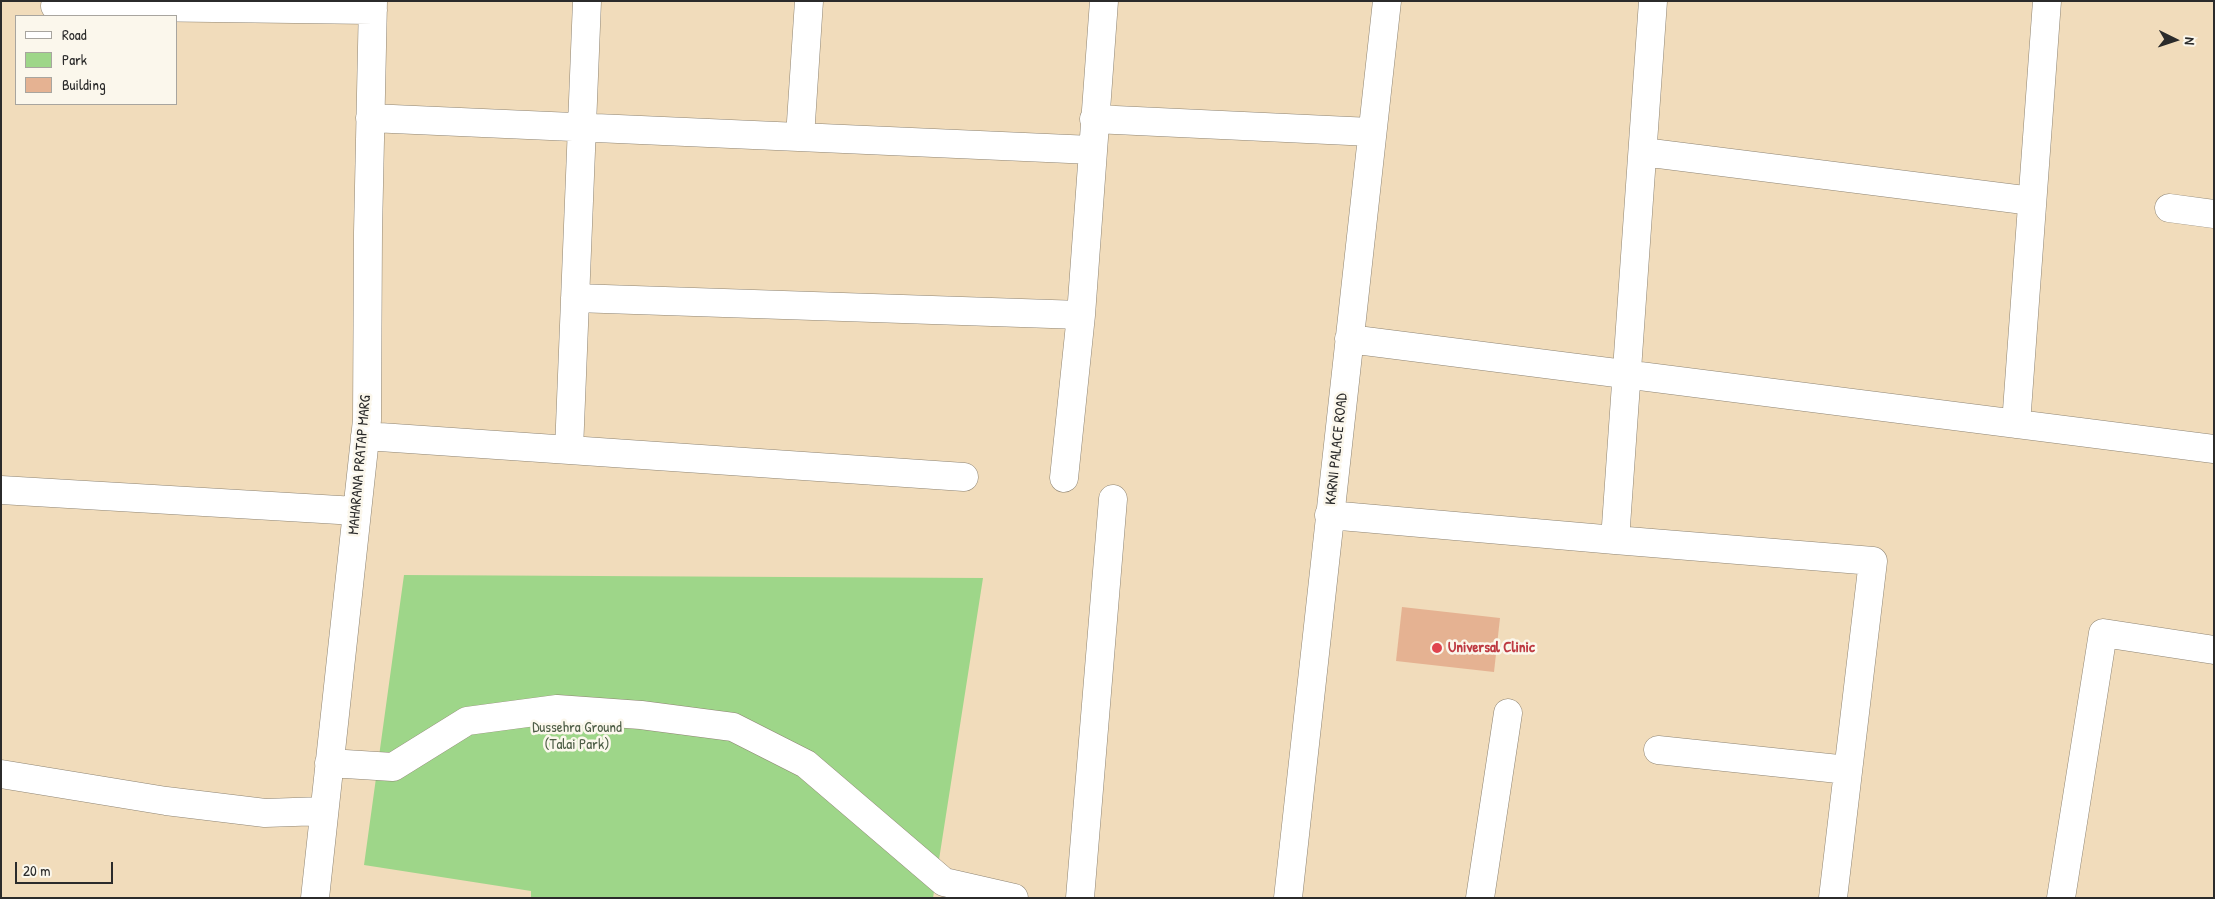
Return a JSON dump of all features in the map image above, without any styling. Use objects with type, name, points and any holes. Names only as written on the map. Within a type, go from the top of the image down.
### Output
[{"type":"street","points":[[569,450],[587,1]]},
{"type":"street","points":[[800,137],[809,1]]},
{"type":"street","points":[[1064,478],[1081,315],[1104,1]]},
{"type":"street","name":"KARNI PALACE ROAD","points":[[1288,898],[1371,132],[1387,1]]},
{"type":"street","points":[[1615,540],[1625,374],[1654,1]]},
{"type":"street","points":[[2016,424],[2048,1]]},
{"type":"street","points":[[55,6],[373,6]]},
{"type":"street","name":"MAHARANA PRATAP MARG","points":[[315,898],[367,420],[373,6]]},
{"type":"street","points":[[370,118],[1092,150]]},
{"type":"street","points":[[1094,119],[1371,132]]},
{"type":"street","points":[[1642,152],[2032,201]]},
{"type":"street","points":[[2168,208],[2214,214]]},
{"type":"street","points":[[575,298],[1081,315]]},
{"type":"street","points":[[1349,339],[2214,449]]},
{"type":"street","points":[[365,436],[964,476]]},
{"type":"street","points":[[1,490],[356,511]]},
{"type":"street","points":[[1080,898],[1113,499]]},
{"type":"street","points":[[1329,515],[1873,560],[1834,898]]},
{"type":"street","points":[[2061,898],[2103,633],[2214,650]]},
{"type":"street","points":[[329,763],[393,767],[467,721],[557,709],[641,715],[733,727],[806,764],[944,882],[1014,898]]},
{"type":"street","points":[[1480,898],[1508,713]]},
{"type":"street","points":[[1658,750],[1848,770]]},
{"type":"street","points":[[1,774],[166,801],[265,814],[323,811]]},
{"type":"green space","name":"Dussehra Ground (Talai Park)","points":[[404,575],[983,578],[933,898],[531,898],[531,891],[364,865]]},
{"type":"building","points":[[1402,607],[1500,618],[1494,672],[1396,661]]},
{"type":"place","name":"Universal Clinic","points":[[1437,648]]}]
